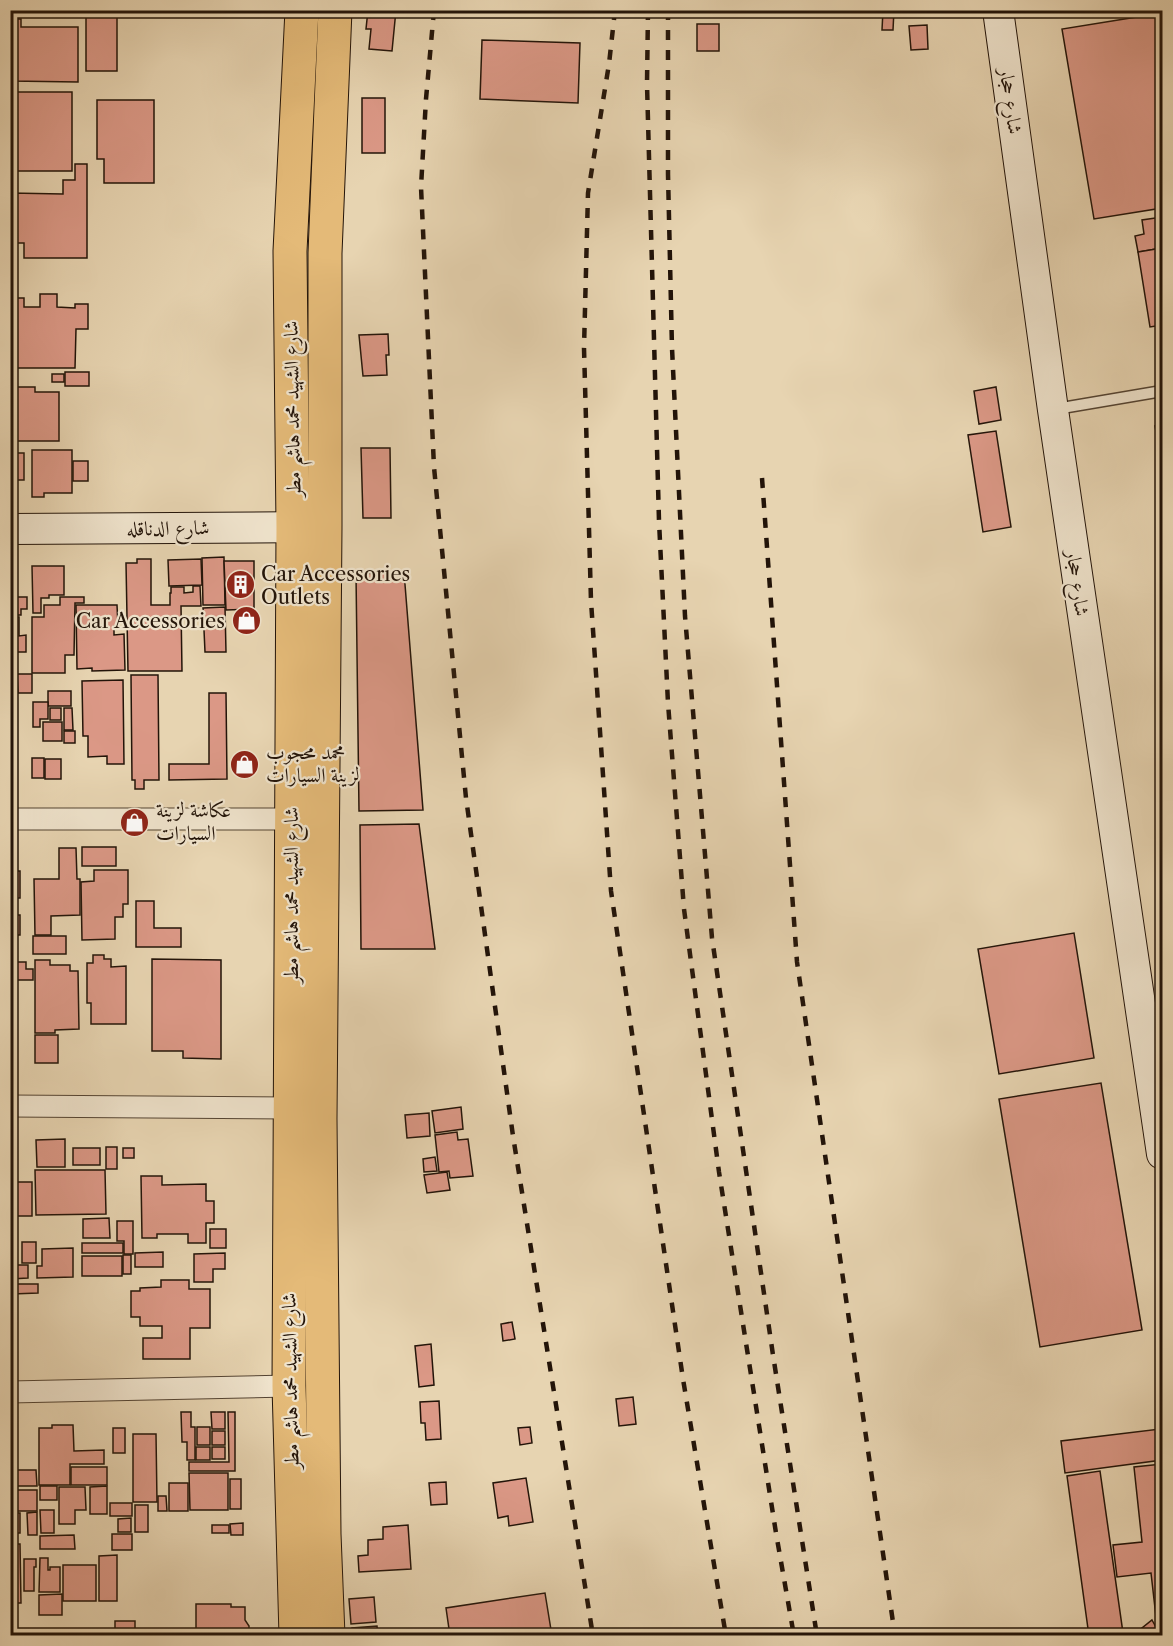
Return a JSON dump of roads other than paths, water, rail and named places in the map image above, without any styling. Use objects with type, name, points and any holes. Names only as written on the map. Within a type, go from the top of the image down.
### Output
[{"type":"main road","name":"شارع الشهيد محمد هاشم مطر","points":[[296,1635],[289,1386],[293,526],[290,251],[302,10]]},
{"type":"main road","name":"شارع الشهيد محمد هاشم مطر","points":[[328,1635],[324,1534],[320,1119],[325,253],[335,10]]},
{"type":"street","name":"شارع حجار","points":[[998,10],[1053,410],[1162,1154]]},
{"type":"street","name":"شارع الدناقله","points":[[10,529],[325,527]]},
{"type":"street","points":[[10,819],[291,819]]},
{"type":"street","points":[[10,1106],[290,1108]]},
{"type":"street","points":[[10,1392],[289,1386]]},
{"type":"lane","points":[[1053,410],[1162,391]]},
{"type":"railway","points":[[434,10],[421,187],[434,467],[466,798],[513,1136],[593,1636]]},
{"type":"railway","points":[[615,10],[609,64],[588,193],[584,348],[591,601],[611,891],[683,1379],[726,1636]]},
{"type":"railway","points":[[648,10],[647,84],[659,521],[668,703],[684,909],[719,1172],[794,1636]]},
{"type":"railway","points":[[668,10],[668,174],[672,348],[685,616],[712,938],[817,1636]]},
{"type":"railway","points":[[762,478],[797,962],[895,1636]]},
{"type":"place","name":"Car Accessories Outlets","points":[[240,585]]},
{"type":"place","name":"Car Accessories","points":[[246,621]]},
{"type":"place","name":"محمد محجوب لزينة السيارات","points":[[245,764]]},
{"type":"place","name":"عكاشة لزينة السيارات","points":[[135,822]]}]
